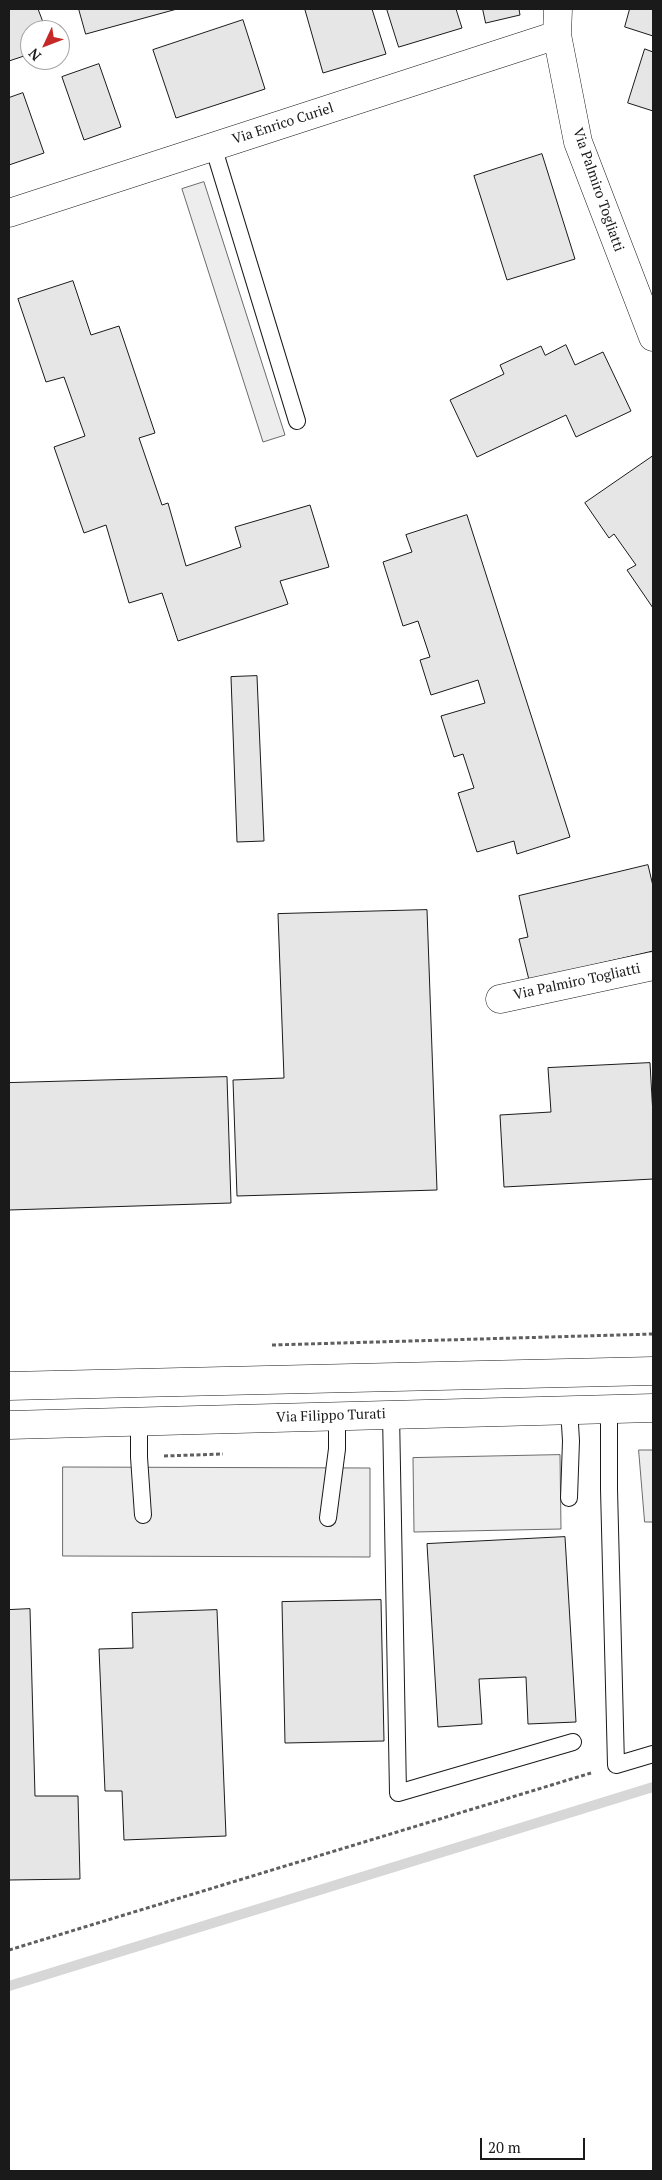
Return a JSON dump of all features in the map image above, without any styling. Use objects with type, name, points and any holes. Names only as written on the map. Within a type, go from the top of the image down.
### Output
[{"type":"main road","name":"Via Palmiro Togliatti","points":[[558,9],[556,35],[578,142],[653,337]]},
{"type":"main road","name":"Via Enrico Curiel","points":[[9,213],[556,35]]},
{"type":"main road","name":"Via Palmiro Togliatti","points":[[500,998],[653,966]]},
{"type":"main road","points":[[9,1386],[653,1371]]},
{"type":"main road","name":"Via Filippo Turati","points":[[9,1425],[569,1408],[653,1408]]},
{"type":"lane","points":[[213,146],[296,421]]},
{"type":"lane","points":[[569,1408],[571,1441],[569,1498]]},
{"type":"lane","points":[[609,1408],[609,1489],[616,1765],[653,1754]]},
{"type":"lane","points":[[391,1414],[398,1794],[573,1742]]},
{"type":"lane","points":[[328,1518],[338,1449],[336,1416]]},
{"type":"lane","points":[[139,1422],[139,1457],[143,1515]]},
{"type":"path","points":[[267,1345],[653,1334]]},
{"type":"path","points":[[9,1950],[616,1765]]},
{"type":"shaded area","points":[[204,182],[285,435],[263,442],[182,189]]},
{"type":"shaded area","points":[[639,1450],[653,1450],[653,1522],[645,1522]]},
{"type":"shaded area","points":[[560,1455],[561,1529],[414,1532],[413,1458]]},
{"type":"shaded area","points":[[63,1467],[370,1468],[370,1557],[63,1556]]},
{"type":"building","points":[[9,9],[38,9],[42,20],[20,20],[20,57],[9,61]]},
{"type":"building","points":[[79,9],[177,9],[86,34]]},
{"type":"building","points":[[372,9],[386,54],[323,73],[305,10]]},
{"type":"building","points":[[387,9],[456,9],[462,28],[399,47]]},
{"type":"building","points":[[483,9],[519,9],[520,15],[486,23]]},
{"type":"building","points":[[630,9],[653,9],[653,36],[625,27]]},
{"type":"building","points":[[243,20],[265,89],[176,118],[153,50]]},
{"type":"building","points":[[645,49],[653,52],[653,111],[628,103]]},
{"type":"building","points":[[99,64],[121,127],[84,140],[62,77]]},
{"type":"building","points":[[23,93],[44,153],[9,165],[9,98]]},
{"type":"building","points":[[542,154],[575,259],[507,280],[474,176]]},
{"type":"building","points":[[73,281],[91,335],[119,326],[155,433],[139,438],[162,505],[168,503],[186,566],[241,547],[235,527],[310,505],[329,567],[280,581],[288,604],[178,641],[162,593],[129,603],[106,525],[84,533],[54,447],[85,436],[64,377],[46,382],[18,299]]},
{"type":"building","points":[[566,345],[575,365],[603,352],[631,411],[576,437],[566,415],[477,457],[450,400],[504,374],[500,365],[541,346],[545,355]]},
{"type":"building","points":[[653,456],[653,608],[627,570],[636,565],[614,534],[609,538],[585,503]]},
{"type":"building","points":[[467,515],[570,837],[517,854],[514,841],[477,852],[458,793],[474,788],[463,754],[454,757],[441,716],[485,703],[478,680],[431,695],[420,660],[430,657],[418,621],[403,626],[383,562],[412,552],[406,535]]},
{"type":"building","points":[[257,676],[264,841],[237,842],[231,677]]},
{"type":"building","points":[[648,865],[653,886],[653,951],[529,980],[519,939],[528,937],[519,896]]},
{"type":"building","points":[[427,910],[437,1190],[237,1196],[233,1080],[284,1078],[278,914]]},
{"type":"building","points":[[650,1063],[653,1115],[653,1179],[504,1187],[500,1115],[551,1112],[548,1068]]},
{"type":"building","points":[[227,1077],[231,1203],[9,1210],[9,1083]]},
{"type":"building","points":[[565,1537],[576,1722],[528,1724],[526,1677],[479,1679],[482,1724],[438,1727],[427,1544]]},
{"type":"building","points":[[381,1600],[384,1741],[285,1743],[282,1602]]},
{"type":"building","points":[[30,1609],[35,1796],[78,1796],[80,1879],[9,1880],[9,1610]]},
{"type":"building","points":[[217,1610],[226,1836],[124,1840],[122,1791],[105,1791],[99,1649],[133,1648],[132,1613]]},
{"type":"waterway","points":[[9,1986],[653,1787]]}]
